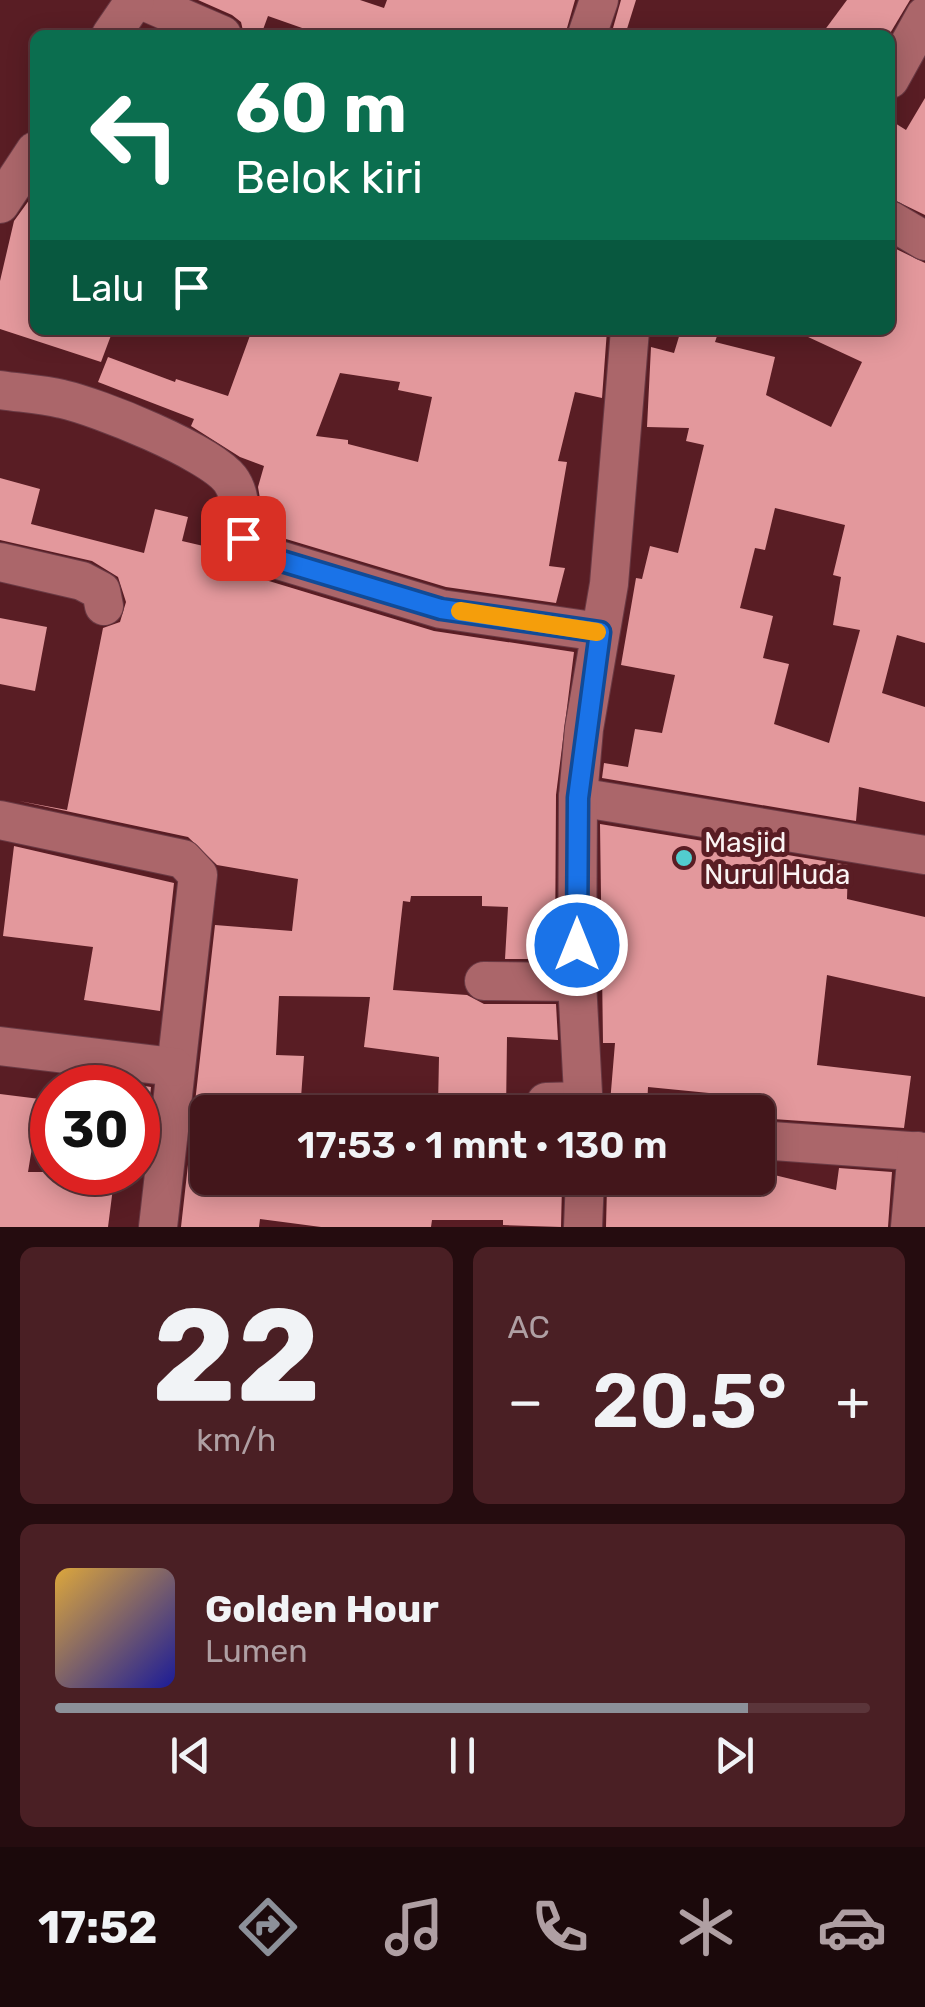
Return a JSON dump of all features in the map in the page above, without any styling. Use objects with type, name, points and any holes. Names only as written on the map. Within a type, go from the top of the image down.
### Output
[{"type":"street","points":[[116,30],[138,0],[210,30]]},
{"type":"street","points":[[589,30],[599,0]]},
{"type":"street","points":[[895,70],[925,16]]},
{"type":"street","points":[[0,204],[30,159]]},
{"type":"street","points":[[895,223],[925,241]]},
{"type":"street","points":[[571,1095],[577,982],[578,798],[609,584],[630,335]]},
{"type":"street","points":[[0,390],[64,399],[184,446],[230,479],[239,502],[243,538],[252,552],[441,609],[600,632]]},
{"type":"street","points":[[0,562],[82,581],[101,592],[104,606]]},
{"type":"street","points":[[578,798],[925,855]]},
{"type":"street","points":[[0,820],[191,864],[198,875],[158,1227]]},
{"type":"street","points":[[484,981],[577,982]]},
{"type":"street","points":[[0,1046],[174,1067]]},
{"type":"street","points":[[775,1141],[921,1151],[910,1227]]},
{"type":"street","points":[[584,1227],[585,1195]]},
{"type":"building","points":[[198,0],[360,0],[384,8],[387,0],[575,0],[566,30],[308,30],[268,16],[263,30],[243,30],[241,22]]},
{"type":"building","points":[[621,0],[636,0],[627,30],[613,28]]},
{"type":"building","points":[[847,0],[910,0],[892,30],[825,30]]},
{"type":"building","points":[[925,98],[925,215],[895,200],[895,123],[906,130]]},
{"type":"building","points":[[30,199],[30,335],[111,335],[101,362],[0,329],[0,281],[14,221]]},
{"type":"building","points":[[895,248],[925,263],[925,643],[897,635],[882,693],[925,707],[925,802],[859,787],[856,821],[602,778],[604,763],[628,767],[635,729],[662,733],[675,675],[621,665],[636,578],[642,579],[650,546],[678,553],[704,445],[686,441],[689,428],[647,427],[651,347],[674,353],[679,335],[717,335],[715,342],[775,357],[766,395],[831,427],[862,362],[804,335],[895,335]],"holes":[[[775,508],[845,525],[833,575],[841,577],[833,625],[860,630],[829,743],[774,724],[789,664],[763,658],[773,616],[740,608],[755,548],[765,550]]]},
{"type":"building","points":[[250,335],[607,335],[602,398],[575,392],[558,461],[567,462],[549,566],[565,568],[556,603],[446,587],[266,533],[258,487],[264,466],[240,457],[191,426],[194,419],[98,382],[108,357],[175,382],[176,379],[228,396]],"holes":[[[340,373],[400,382],[398,390],[432,397],[418,462],[348,444],[348,440],[316,436]]]},
{"type":"building","points":[[0,478],[40,489],[31,524],[144,553],[155,509],[188,517],[182,541],[225,551],[246,574],[434,631],[574,652],[556,795],[555,959],[505,959],[508,907],[482,906],[482,896],[411,896],[410,902],[403,901],[393,990],[467,995],[484,1004],[556,1004],[558,1040],[507,1037],[506,1095],[438,1095],[439,1057],[364,1047],[370,997],[279,996],[276,1055],[304,1056],[301,1095],[196,1095],[215,925],[292,931],[298,879],[217,865],[188,837],[19,801],[67,810],[103,628],[120,622],[126,602],[118,577],[92,561],[0,540]]},
{"type":"building","points":[[0,618],[47,627],[35,691],[0,684]]},
{"type":"building","points":[[600,824],[848,865],[847,899],[925,917],[925,997],[827,975],[817,1065],[911,1076],[904,1128],[775,1119],[775,1095],[709,1095],[648,1087],[648,1095],[611,1095],[615,1043],[603,1043]]},
{"type":"building","points":[[14,846],[174,883],[160,1011],[84,1000],[93,947],[3,936]]},
{"type":"building","points":[[0,1094],[30,1098],[30,1195],[112,1195],[108,1227],[0,1227]]},
{"type":"building","points":[[190,1147],[190,1195],[562,1195],[561,1227],[503,1225],[503,1220],[432,1220],[431,1227],[321,1227],[260,1219],[259,1227],[181,1227]]},
{"type":"building","points":[[839,1168],[892,1172],[888,1227],[606,1227],[607,1195],[775,1195],[775,1175],[836,1190]]},
{"type":"slow traffic","points":[[460,611],[597,632]]},
{"type":"place","name":"Masjid Nurul Huda","points":[[684,858]]},
{"type":"route","points":[[243,538],[252,552],[441,609],[600,632],[584,729],[578,798],[577,945]]}]
